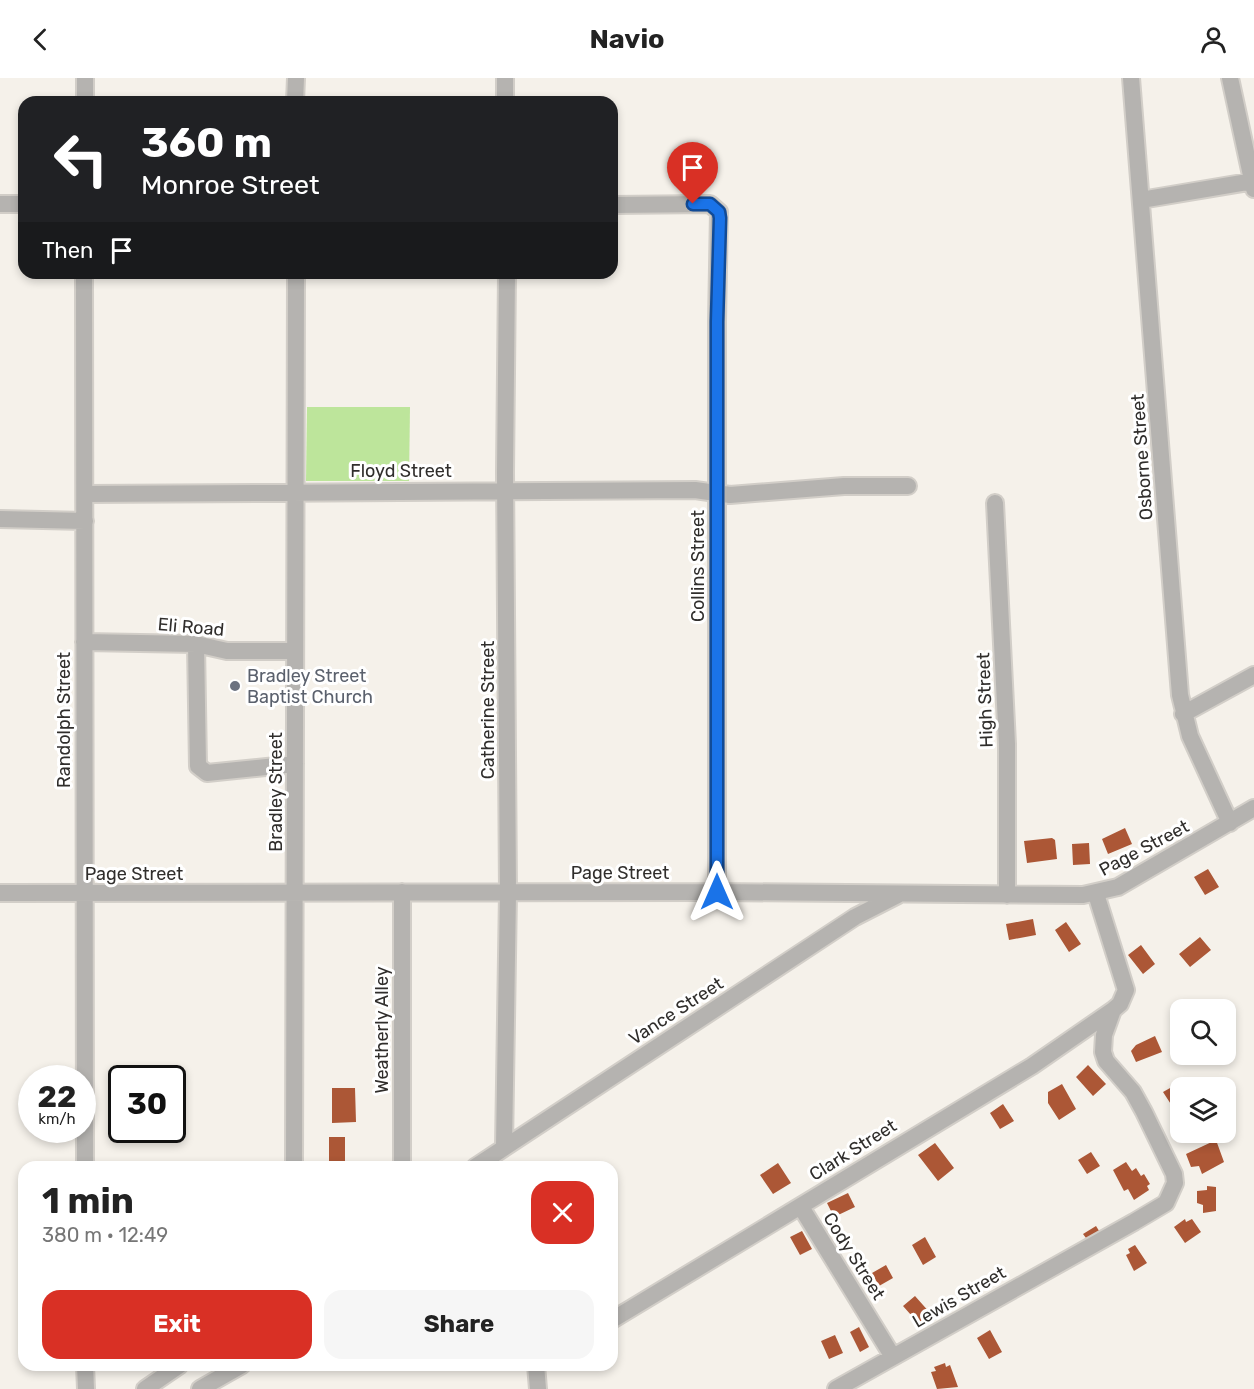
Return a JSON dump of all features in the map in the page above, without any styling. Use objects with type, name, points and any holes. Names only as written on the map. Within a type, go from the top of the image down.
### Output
[{"type":"street","points":[[84,78],[85,96]]},
{"type":"street","points":[[296,78],[296,96]]},
{"type":"street","points":[[505,96],[506,78]]},
{"type":"street","name":"Osborne Street","points":[[1131,78],[1173,626],[1184,714],[1200,761],[1230,823]]},
{"type":"street","points":[[1141,200],[1254,184],[1230,78]]},
{"type":"street","points":[[0,204],[18,204]]},
{"type":"street","name":"Collins Street","points":[[618,206],[710,204],[719,212],[717,892]]},
{"type":"street","name":"Randolph Street","points":[[84,279],[85,1161]]},
{"type":"street","name":"Bradley Street","points":[[294,1161],[296,279]]},
{"type":"street","name":"Catherine Street","points":[[504,1147],[508,893],[507,279]]},
{"type":"street","points":[[717,493],[752,494],[782,489],[844,486],[908,486]]},
{"type":"street","name":"Floyd Street","points":[[85,494],[506,490],[695,490],[717,493]]},
{"type":"street","name":"High Street","points":[[995,503],[1007,744],[1007,895]]},
{"type":"street","points":[[0,519],[85,521]]},
{"type":"street","name":"Eli Road","points":[[84,642],[196,644],[227,651],[296,651]]},
{"type":"street","points":[[196,644],[195,728],[198,766],[201,771],[207,773],[296,764]]},
{"type":"street","points":[[1184,714],[1254,675]]},
{"type":"street","name":"Page Street","points":[[0,892],[1096,894],[1118,887],[1254,808]]},
{"type":"street","name":"Weatherly Alley","points":[[402,892],[402,1161]]},
{"type":"street","name":"Vance Street","points":[[484,1161],[855,917],[901,894]]},
{"type":"street","name":"Lewis Street","points":[[836,1389],[1166,1203],[1175,1183],[1174,1174],[1133,1092],[1106,1061],[1103,1052],[1104,1035],[1113,1010],[1124,998],[1125,982],[1096,894]]},
{"type":"street","name":"Clark Street","points":[[618,1316],[1032,1066],[1113,1010]]},
{"type":"street","name":"Cody Street","points":[[801,1207],[893,1357]]},
{"type":"street","points":[[86,1371],[86,1389]]},
{"type":"street","points":[[145,1389],[171,1371]]},
{"type":"street","points":[[200,1389],[232,1371]]},
{"type":"street","points":[[536,1371],[538,1389]]},
{"type":"green space","points":[[307,407],[410,407],[409,481],[306,481]]},
{"type":"building","points":[[1125,828],[1132,844],[1108,854],[1102,839]]},
{"type":"building","points":[[1052,838],[1055,840],[1057,859],[1027,863],[1024,841]]},
{"type":"building","points":[[1089,843],[1090,864],[1073,865],[1072,844]]},
{"type":"building","points":[[1208,869],[1219,887],[1205,895],[1194,877]]},
{"type":"building","points":[[1033,919],[1036,935],[1009,940],[1006,924]]},
{"type":"building","points":[[1066,922],[1081,944],[1069,952],[1055,930]]},
{"type":"building","points":[[1200,937],[1211,950],[1190,967],[1179,954]]},
{"type":"building","points":[[1141,945],[1155,964],[1143,974],[1128,955]]},
{"type":"building","points":[[1155,1036],[1162,1052],[1136,1062],[1131,1051],[1136,1045]]},
{"type":"building","points":[[1088,1065],[1106,1084],[1093,1096],[1076,1077]]},
{"type":"building","points":[[1062,1084],[1076,1109],[1059,1120],[1048,1103],[1048,1092]]},
{"type":"building","points":[[332,1088],[355,1088],[356,1122],[332,1123]]},
{"type":"building","points":[[1170,1088],[1170,1103],[1163,1092]]},
{"type":"building","points":[[1003,1104],[1014,1121],[1000,1129],[990,1113]]},
{"type":"building","points":[[329,1137],[345,1137],[345,1161],[329,1161]]},
{"type":"building","points":[[935,1143],[954,1168],[938,1181],[918,1155]]},
{"type":"building","points":[[1210,1143],[1217,1143],[1224,1162],[1202,1174],[1199,1166],[1191,1167],[1186,1154]]},
{"type":"building","points":[[1091,1152],[1100,1166],[1087,1174],[1078,1160]]},
{"type":"building","points":[[1126,1162],[1132,1171],[1136,1168],[1141,1176],[1144,1174],[1150,1184],[1147,1186],[1149,1190],[1134,1200],[1128,1189],[1124,1191],[1113,1170]]},
{"type":"building","points":[[778,1163],[791,1183],[773,1194],[760,1175]]},
{"type":"building","points":[[1207,1186],[1216,1187],[1216,1211],[1203,1213],[1203,1205],[1197,1203],[1197,1191],[1207,1190]]},
{"type":"building","points":[[848,1193],[855,1207],[834,1217],[827,1203]]},
{"type":"building","points":[[1185,1219],[1186,1222],[1192,1219],[1201,1232],[1185,1243],[1174,1227]]},
{"type":"building","points":[[1096,1226],[1101,1234],[1089,1242],[1083,1234]]},
{"type":"building","points":[[802,1231],[812,1249],[800,1255],[790,1237]]},
{"type":"building","points":[[925,1237],[936,1257],[923,1265],[912,1245]]},
{"type":"building","points":[[1135,1245],[1147,1263],[1134,1271],[1126,1255],[1130,1253],[1128,1249]]},
{"type":"building","points":[[886,1265],[893,1278],[879,1286],[872,1273]]},
{"type":"building","points":[[915,1296],[931,1314],[919,1324],[903,1306]]},
{"type":"building","points":[[859,1327],[869,1347],[860,1352],[850,1332]]},
{"type":"building","points":[[990,1330],[1002,1352],[989,1359],[977,1338]]},
{"type":"building","points":[[835,1335],[843,1353],[829,1359],[821,1341]]},
{"type":"building","points":[[945,1363],[946,1367],[950,1365],[958,1387],[937,1389],[931,1372],[936,1371],[934,1367]]},
{"type":"place","name":"Bradley Street Baptist Church","points":[[235,686]]},
{"type":"route","points":[[693,204],[710,204],[716,207],[720,218],[717,322],[717,892]]}]
